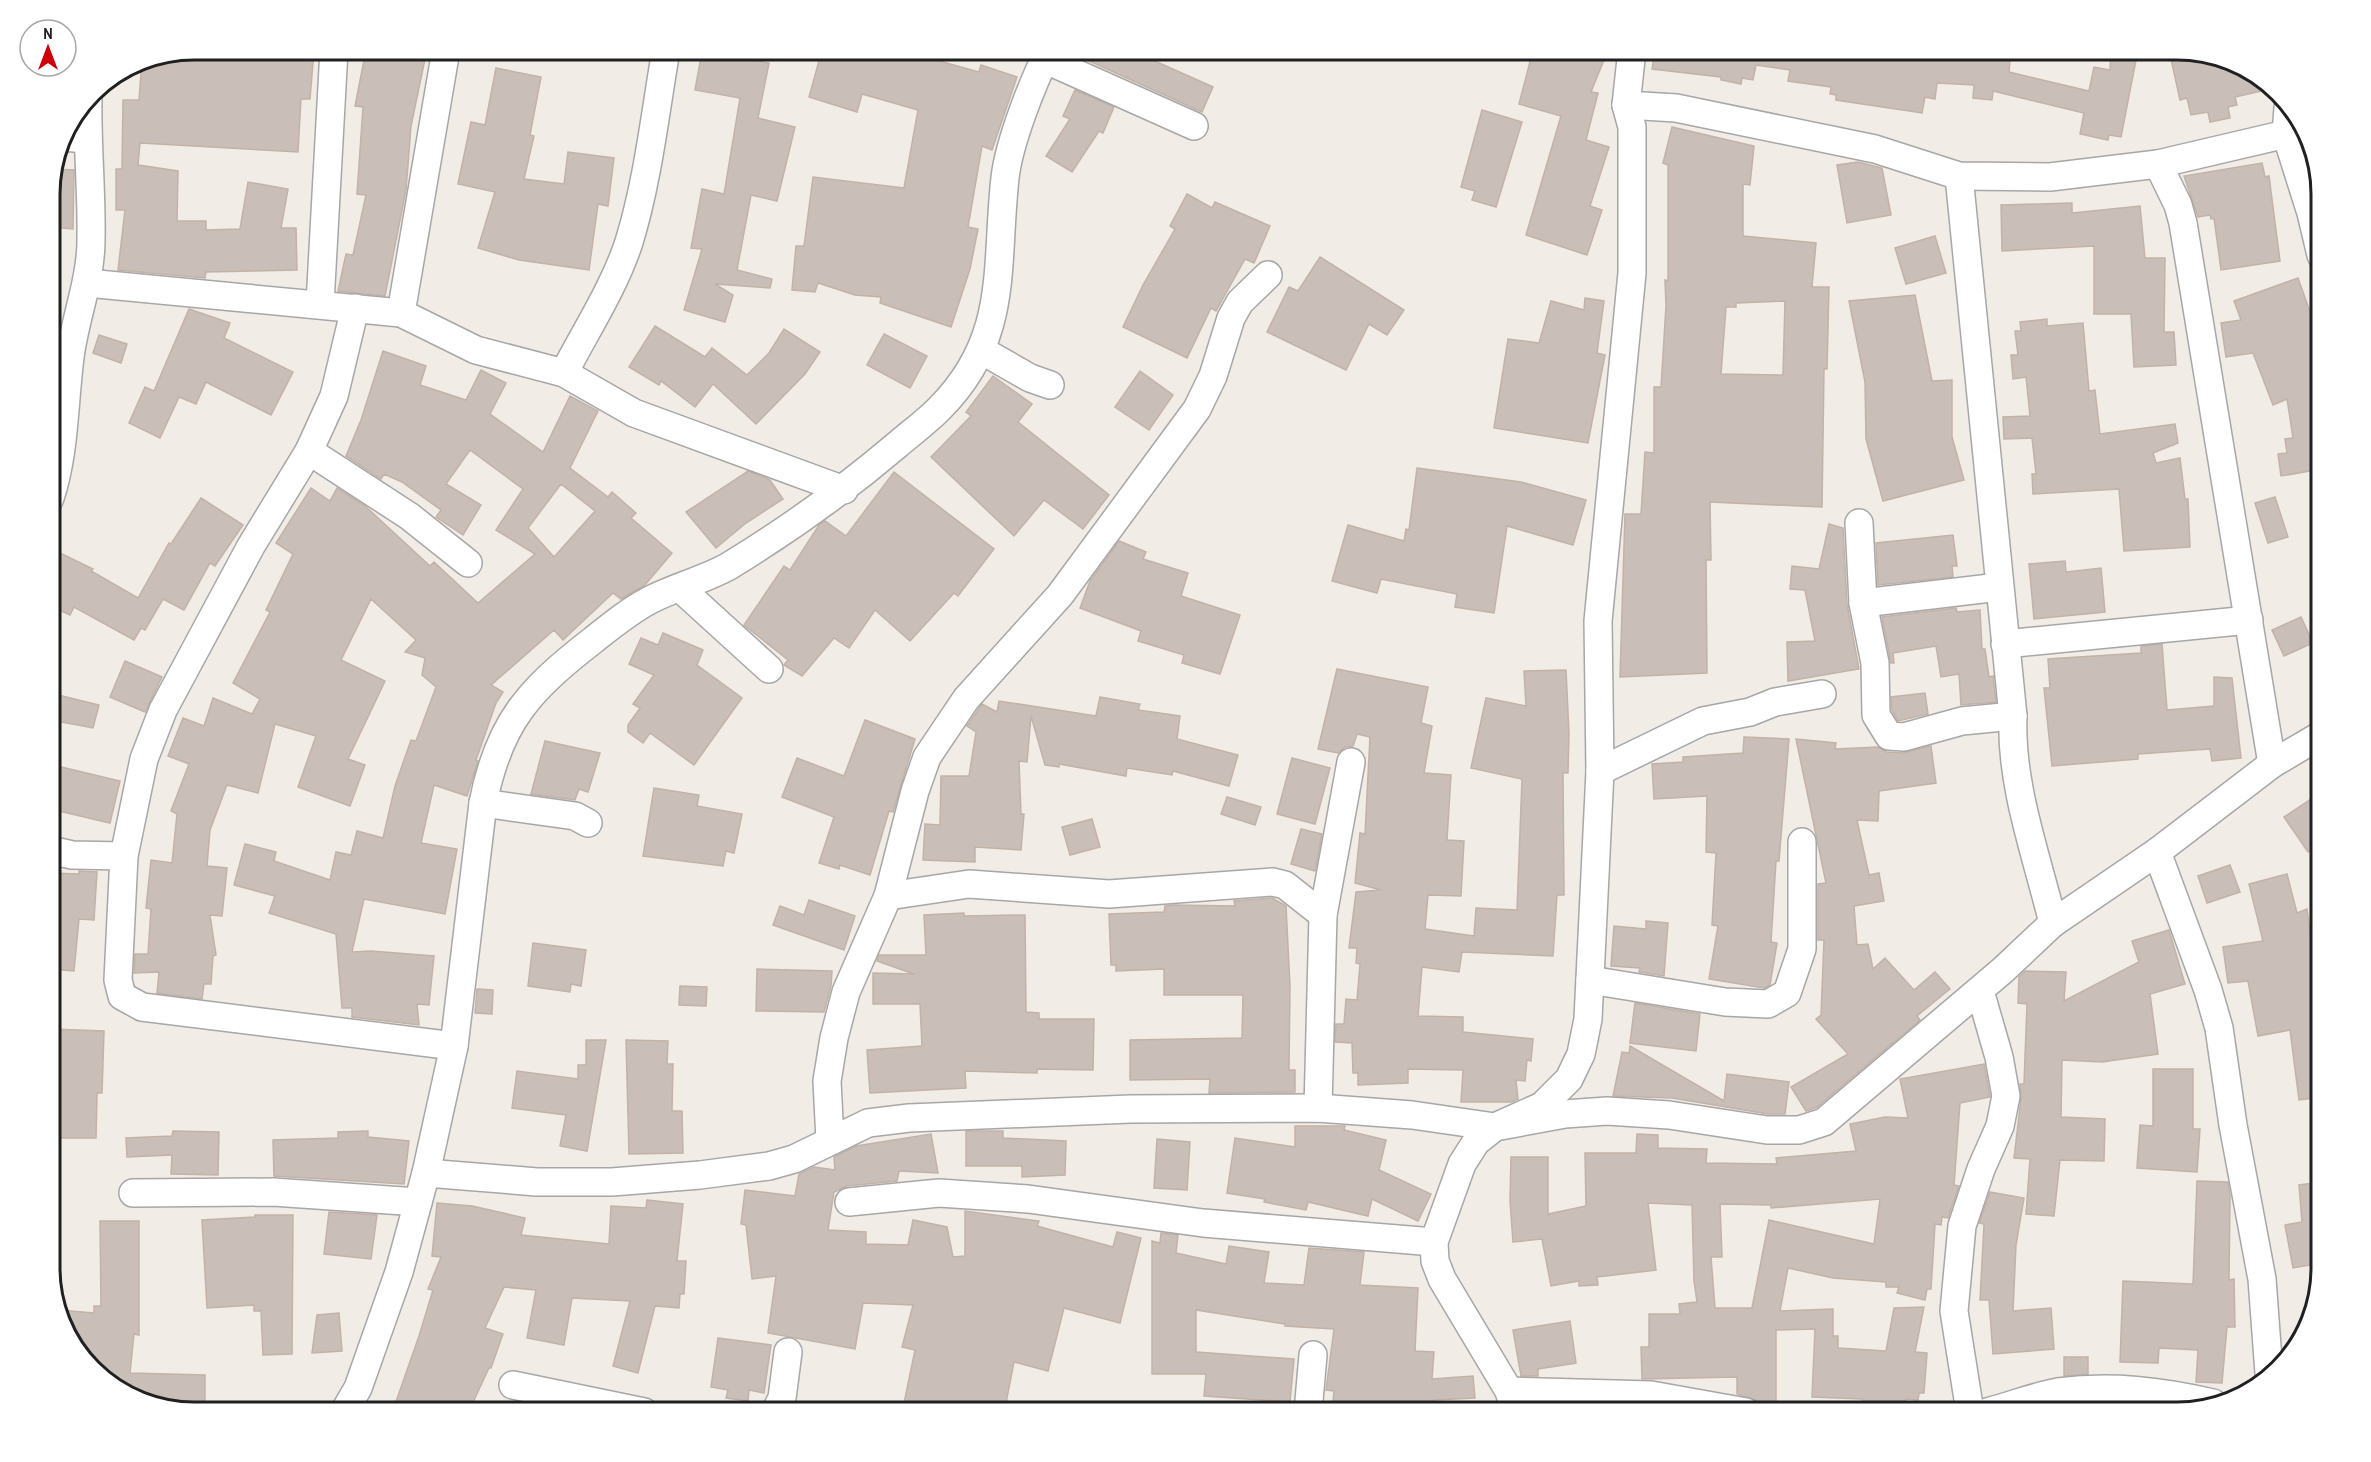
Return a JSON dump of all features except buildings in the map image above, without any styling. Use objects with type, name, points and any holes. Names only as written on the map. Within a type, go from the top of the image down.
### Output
[{"type":"street","points":[[320,304],[333,60]]},
{"type":"street","points":[[401,313],[444,60]]},
{"type":"street","points":[[564,373],[615,277],[628,243],[643,186],[664,60]]},
{"type":"street","points":[[350,1402],[358,1388],[399,1272],[426,1173],[454,1046],[483,803],[489,773],[506,732],[525,702],[548,675],[626,614],[651,600],[728,566],[844,490],[939,409],[966,377],[981,350],[996,306],[1001,266],[1005,178],[1010,154],[1045,60]]},
{"type":"street","points":[[1059,60],[1194,126]]},
{"type":"street","points":[[1631,60],[1626,105],[1632,127],[1632,273],[1599,602],[1600,771],[1588,1019],[1581,1054],[1569,1079],[1542,1106],[1495,1127],[1476,1142],[1462,1164],[1434,1242],[1435,1261],[1442,1280],[1512,1402],[1651,1395],[1688,1402]]},
{"type":"street","points":[[1626,105],[1676,108],[1875,149],[1959,176],[2050,177],[2158,164],[2287,121],[2311,213]]},
{"type":"street","points":[[60,359],[87,282],[91,241],[74,138]]},
{"type":"street","points":[[2158,164],[2178,205],[2183,223],[2272,764]]},
{"type":"street","points":[[1959,176],[2013,716],[2012,734],[2018,781],[2054,923]]},
{"type":"street","points":[[830,1140],[826,1081],[834,1038],[846,992],[888,896],[915,791],[927,758],[941,732],[966,699],[1060,595],[1197,409],[1213,376],[1231,318],[1240,302],[1268,274]]},
{"type":"street","points":[[87,282],[401,313],[476,350],[564,373],[634,413],[844,490]]},
{"type":"street","points":[[355,308],[334,396],[309,451],[251,546],[163,710],[144,759],[124,856],[118,980],[123,996],[142,1007],[454,1046]]},
{"type":"street","points":[[981,350],[1030,378],[1050,385]]},
{"type":"street","points":[[309,451],[409,516],[468,563]]},
{"type":"street","points":[[1859,523],[1863,603],[1875,663],[1876,715],[1889,736],[1904,736],[1962,721],[2013,716]]},
{"type":"street","points":[[1863,603],[1999,587]]},
{"type":"street","points":[[680,588],[769,669]]},
{"type":"street","points":[[2005,644],[2249,620]]},
{"type":"street","points":[[1600,771],[1703,721],[1750,712],[1775,702],[1822,694]]},
{"type":"street","points":[[426,1173],[537,1182],[612,1182],[678,1176],[769,1166],[794,1160],[830,1140],[868,1124],[909,1119],[1130,1109],[1318,1108],[1412,1115],[1495,1127],[1565,1114],[1607,1111],[1669,1115],[1767,1130],[1799,1130],[1824,1122],[1980,991],[2054,923],[2157,852],[2272,764],[2311,741]]},
{"type":"street","points":[[1318,1108],[1323,915],[1351,762]]},
{"type":"street","points":[[483,803],[574,816],[588,823]]},
{"type":"street","points":[[1590,980],[1725,1002],[1768,1004],[1787,993],[1802,949],[1802,842]]},
{"type":"street","points":[[60,852],[72,855],[124,856]]},
{"type":"street","points":[[2157,852],[2208,990],[2219,1028],[2233,1125],[2262,1279],[2268,1366]]},
{"type":"street","points":[[888,896],[969,884],[1109,894],[1273,882],[1285,885],[1323,915]]},
{"type":"street","points":[[1968,1402],[1954,1311],[1962,1226],[1981,1169],[2000,1126],[2006,1096],[1999,1057],[1980,991]]},
{"type":"street","points":[[134,1193],[273,1192],[418,1202]]},
{"type":"street","points":[[849,1202],[939,1193],[1028,1199],[1203,1222],[1434,1242]]},
{"type":"street","points":[[780,1402],[788,1352]]},
{"type":"street","points":[[1309,1402],[1313,1355]]},
{"type":"street","points":[[513,1385],[593,1402]]},
{"type":"street","points":[[2025,1402],[2056,1393],[2111,1388],[2162,1391],[2199,1400]]}]
